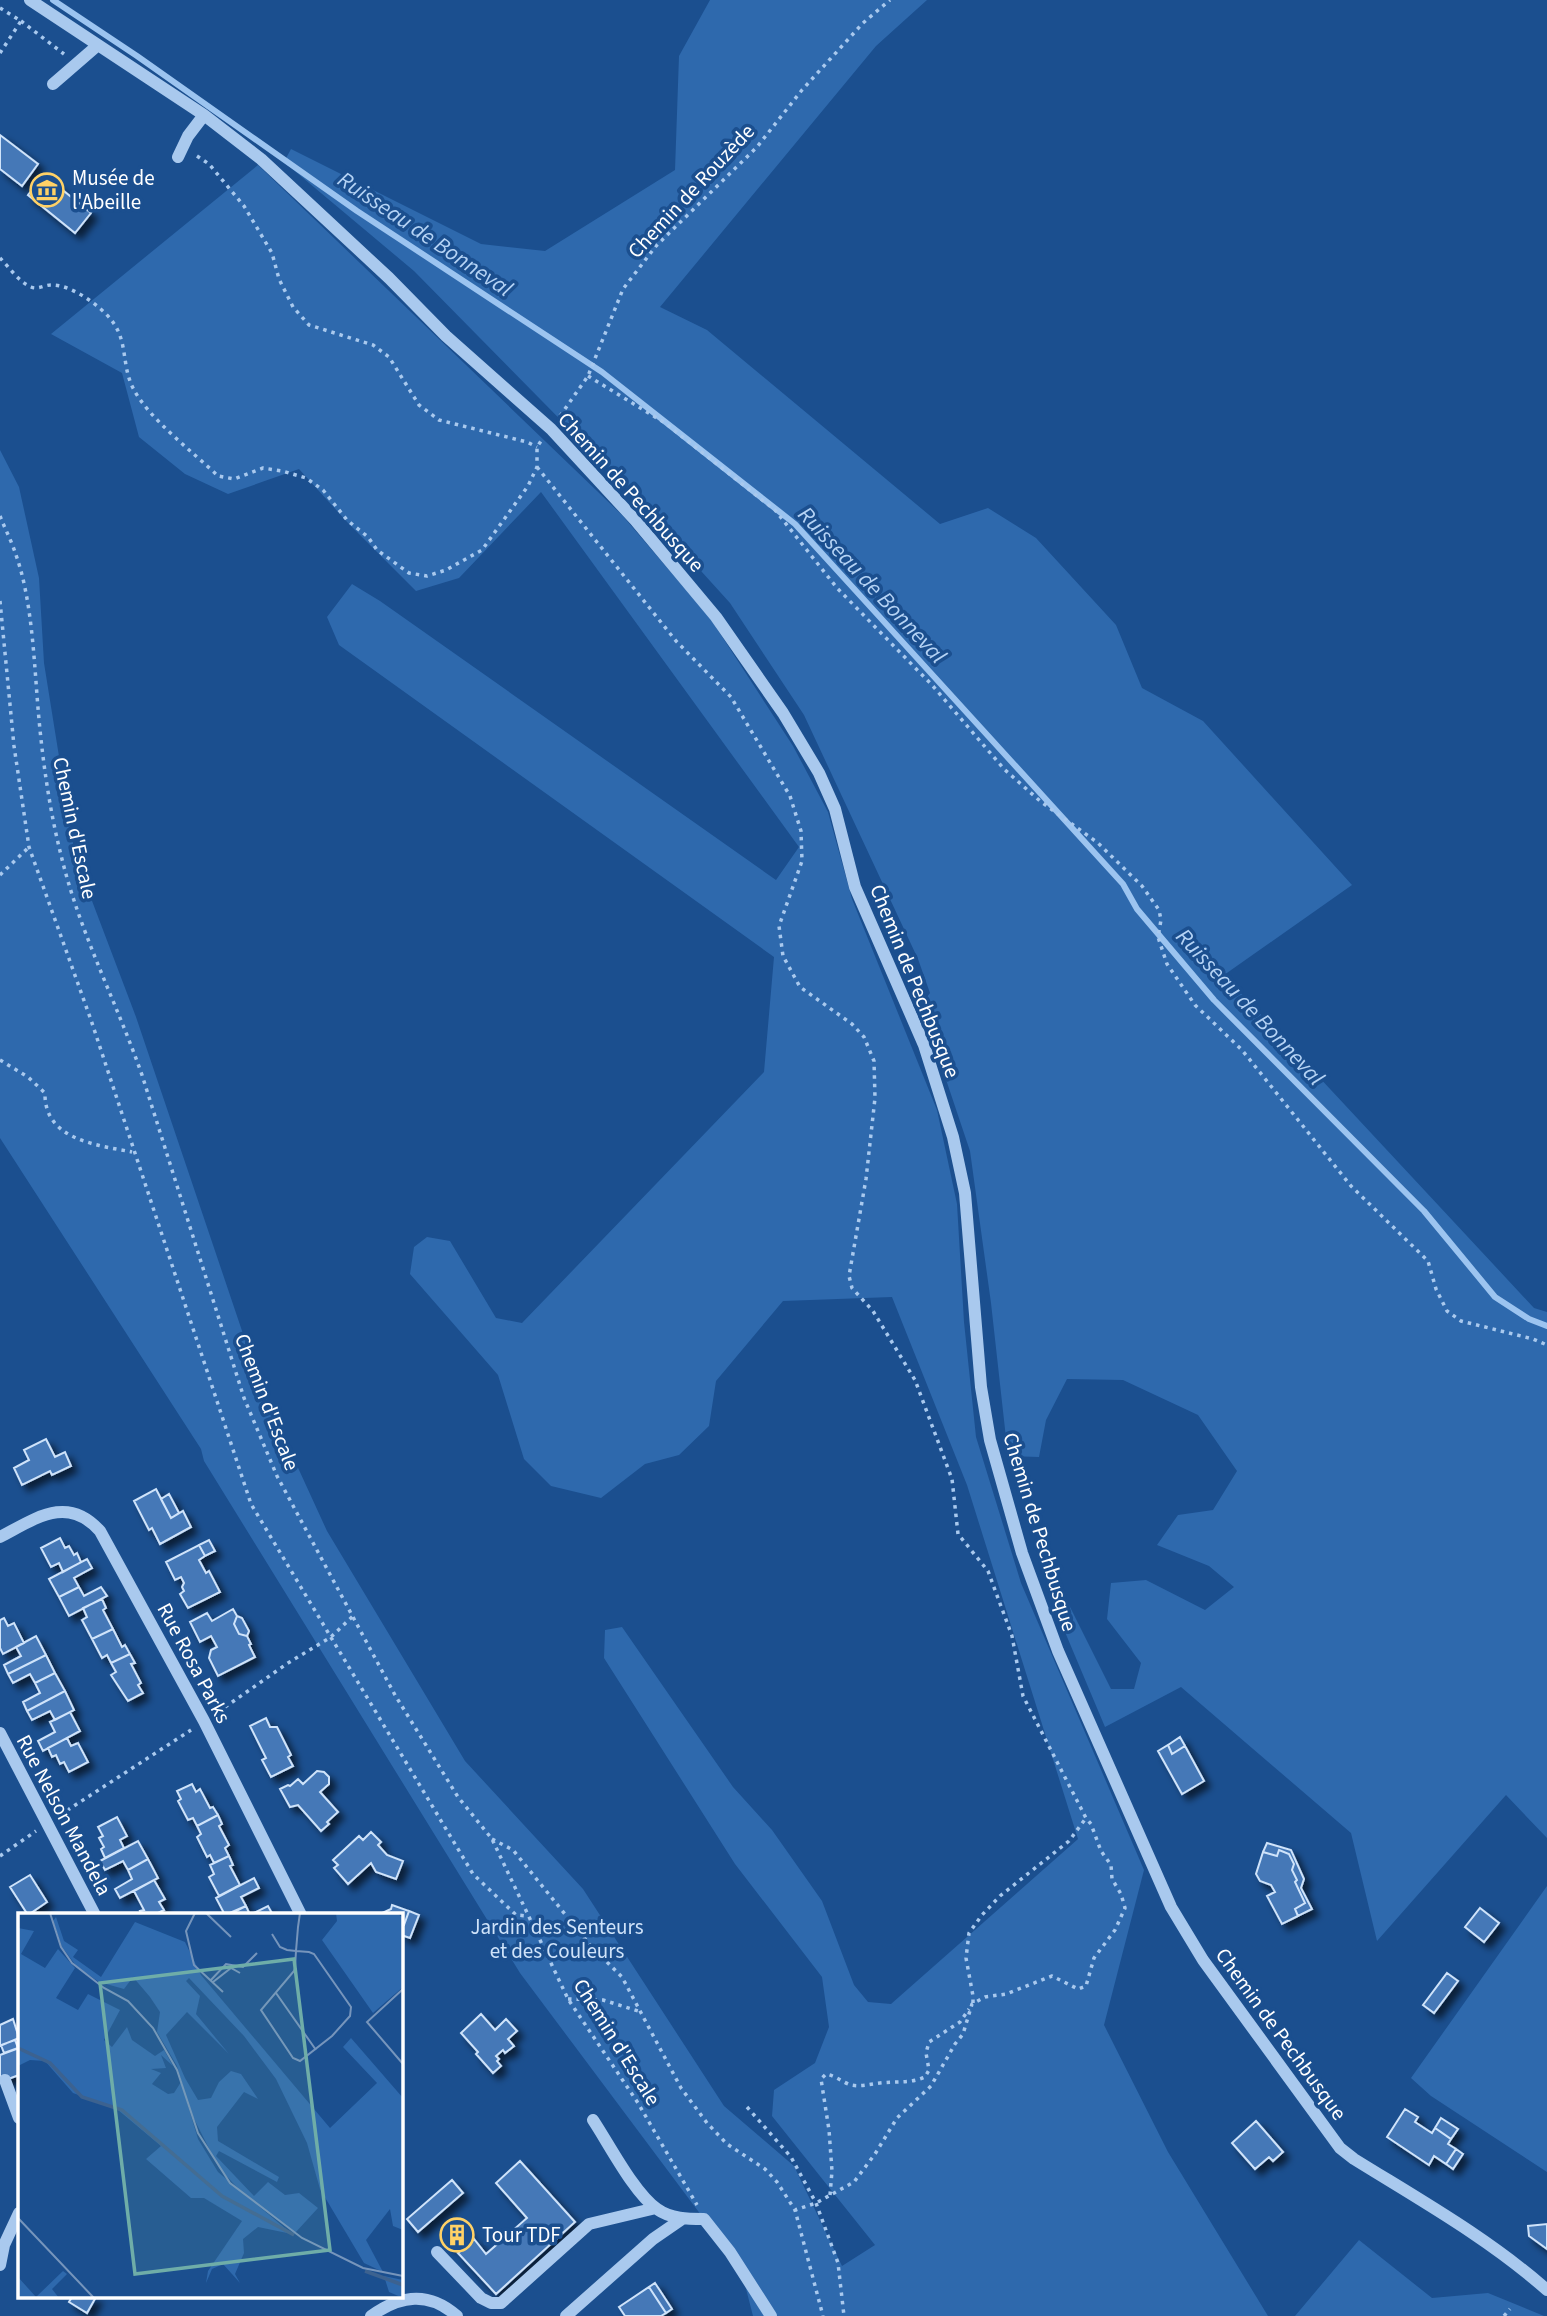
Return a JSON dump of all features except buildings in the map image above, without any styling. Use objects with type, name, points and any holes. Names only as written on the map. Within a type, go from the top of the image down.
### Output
[{"type":"street","name":"Chemin de Pechbusque","points":[[30,0],[204,115],[261,159],[389,278],[446,336],[551,429],[635,520],[716,617],[783,713],[819,773],[835,809],[855,887],[924,1045],[953,1137],[966,1206],[981,1387],[990,1440],[1022,1553],[1058,1651],[1171,1906],[1203,1959],[1340,2148],[1481,2238],[1520,2266],[1547,2290]]},
{"type":"street","points":[[53,83],[98,45]]},
{"type":"street","points":[[181,152],[204,115]]},
{"type":"street","name":"Rue Rosa Parks","points":[[0,1537],[55,1511],[79,1515],[94,1524],[105,1538],[204,1721],[300,1913]]},
{"type":"street","name":"Rue Nelson Mandela","points":[[0,1733],[94,1913]]},
{"type":"street","points":[[5,2080],[18,2115]]},
{"type":"street","points":[[593,2120],[636,2186],[656,2208],[682,2219],[704,2219],[730,2252],[771,2316]]},
{"type":"street","points":[[437,2252],[481,2298],[491,2304],[501,2303],[589,2224],[656,2208]]},
{"type":"street","points":[[0,2265],[4,2245],[18,2215]]},
{"type":"street","points":[[566,2316],[653,2239],[682,2219]]},
{"type":"street","points":[[371,2316],[387,2304],[426,2298],[446,2306],[457,2316]]},
{"type":"path","name":"Chemin de Rouzède","points":[[537,447],[588,376],[623,289],[656,246],[757,147],[802,90],[863,23],[890,0]]},
{"type":"path","points":[[0,8],[76,63]]},
{"type":"path","points":[[0,53],[21,21]]},
{"type":"path","points":[[0,258],[27,286],[35,289],[61,285],[72,289],[107,314],[123,339],[125,362],[132,387],[147,410],[218,476],[234,479],[263,468],[306,478],[323,490],[347,520],[368,537],[377,550],[409,573],[427,576],[446,570],[482,550],[528,486],[537,467],[537,447],[527,442],[439,420],[419,405],[388,357],[381,351],[364,342],[309,325],[293,307],[279,279],[272,253],[244,206],[209,164],[181,152]]},
{"type":"path","points":[[588,376],[665,423],[775,510],[837,588],[932,685],[1004,769],[1040,801],[1098,843],[1142,886],[1159,910],[1161,920],[1158,937],[1167,964],[1195,1006],[1242,1050],[1351,1186],[1428,1261],[1436,1289],[1447,1311],[1461,1321],[1534,1339],[1547,1345]]},
{"type":"path","points":[[537,467],[676,641],[731,697],[790,796],[801,831],[802,861],[779,926],[783,956],[800,987],[852,1024],[864,1037],[874,1061],[875,1098],[866,1179],[849,1276],[852,1288],[873,1311],[915,1380],[952,1479],[958,1534],[988,1571],[1012,1636],[1023,1696],[1091,1824],[1101,1851],[1111,1865],[1112,1879],[1125,1908],[1115,1930],[1094,1958],[1086,1986],[1078,1989],[1052,1976],[1006,1994],[985,1997],[972,2004],[960,2022],[929,2042],[926,2053],[929,2070],[925,2077],[909,2082],[871,2086],[848,2085],[839,2077],[825,2074],[821,2080],[821,2092],[829,2130],[832,2171],[830,2195]]},
{"type":"path","name":"Chemin d'Escale","points":[[0,516],[17,556],[23,584],[33,654],[41,744],[60,854],[81,923],[124,1024],[142,1075],[244,1398],[277,1476],[396,1695],[458,1797],[492,1839],[568,1999],[638,2103],[704,2219]]},
{"type":"path","points":[[0,601],[13,746],[29,847],[91,1020],[251,1504],[473,1874],[516,1915],[528,1916]]},
{"type":"path","points":[[0,875],[29,847]]},
{"type":"path","points":[[0,1060],[28,1077],[45,1093],[45,1107],[59,1128],[76,1139],[133,1152]]},
{"type":"path","points":[[0,1856],[331,1637],[353,1616]]},
{"type":"path","points":[[795,2210],[816,2203],[854,2182],[897,2118],[931,2087],[963,2034],[974,1996],[966,1958],[969,1933],[1000,1896],[1069,1841],[1086,1818]]},
{"type":"path","points":[[492,1839],[513,1850],[590,1945],[622,1977],[681,2088],[707,2123],[727,2144],[765,2169],[795,2210],[823,2316]]},
{"type":"path","points":[[568,1999],[603,2000],[639,2011]]},
{"type":"path","points":[[747,2107],[791,2158],[816,2203],[838,2263],[844,2316]]},
{"type":"path","points":[[1504,2316],[1510,2309]]},
{"type":"green space","points":[[710,0],[927,0],[876,46],[660,307],[707,330],[940,524],[988,508],[1036,538],[1116,625],[1142,688],[1203,721],[1352,885],[1224,975],[1534,1308],[1547,1312],[1547,1838],[1506,1795],[1377,1941],[1351,1833],[1181,1687],[1105,1727],[1049,1594],[1064,1595],[1111,1689],[1134,1689],[1141,1663],[1107,1619],[1111,1583],[1146,1580],[1205,1610],[1234,1587],[1209,1566],[1157,1545],[1178,1515],[1213,1510],[1237,1471],[1198,1415],[1123,1380],[1067,1379],[1046,1420],[1039,1457],[1008,1456],[970,1151],[921,1005],[930,993],[918,959],[804,715],[730,603],[606,466],[414,271],[284,162],[291,149],[481,244],[545,251],[675,170],[679,56]]},
{"type":"green space","name":"Jardin des Senteurs et des Couleurs","points":[[258,165],[622,515],[710,618],[793,746],[828,812],[852,899],[937,1110],[957,1204],[964,1322],[976,1437],[1021,1583],[1144,1870],[1104,2025],[1168,2152],[1268,2316],[753,2316],[743,2277],[704,2219],[520,1973],[204,1461],[201,1449],[0,1138],[0,450],[19,487],[39,578],[44,663],[75,856],[136,1017],[261,1387],[327,1531],[465,1761],[583,1889],[724,2106],[794,2166],[842,2266],[875,2245],[772,2116],[774,2090],[815,2063],[829,2027],[822,1977],[735,1864],[604,1658],[605,1630],[622,1627],[733,1787],[772,1830],[822,1901],[854,1985],[868,2002],[891,2004],[1078,1839],[967,1485],[892,1297],[783,1301],[716,1381],[709,1426],[679,1455],[645,1464],[601,1498],[551,1486],[524,1459],[498,1375],[410,1274],[414,1247],[427,1237],[450,1241],[496,1318],[522,1323],[764,1072],[774,957],[339,645],[327,617],[352,584],[776,880],[799,847],[541,492],[459,578],[416,591],[299,469],[228,494],[185,474],[139,437],[122,373],[51,334]]},
{"type":"green space","points":[[1547,1886],[1547,2172],[1431,2096],[1411,2078]]},
{"type":"green space","points":[[1359,2240],[1432,2298],[1488,2293],[1544,2316],[1295,2316]]},
{"type":"waterway","name":"Ruisseau de Bonneval","points":[[53,0],[357,211],[602,372],[795,524],[1123,884],[1137,909],[1214,1000],[1424,1211],[1495,1297],[1529,1319],[1547,1326]]},
{"type":"place","name":"Musée de l'Abeille","points":[[47,190]]},
{"type":"place","name":"Tour TDF","points":[[457,2235]]}]
